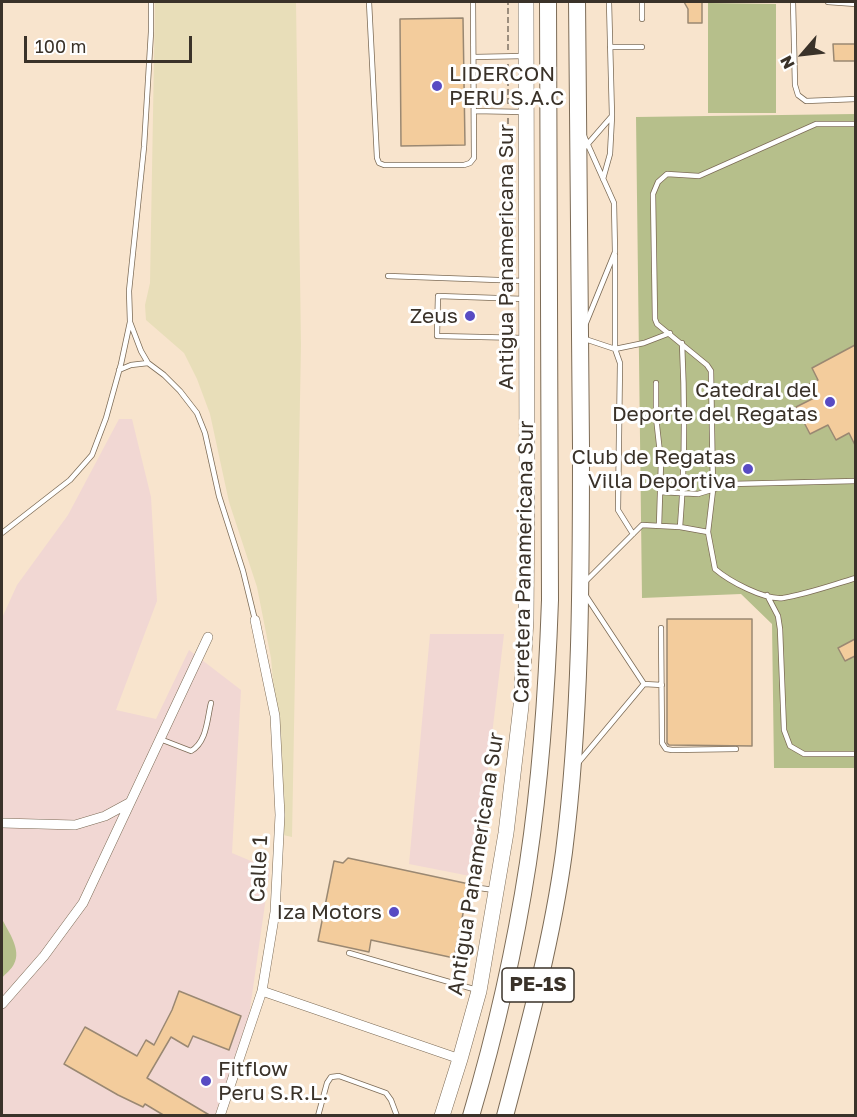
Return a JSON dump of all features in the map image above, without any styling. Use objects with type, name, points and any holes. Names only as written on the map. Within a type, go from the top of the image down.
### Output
[{"type":"highway","name":"Carretera Panamericana Sur","points":[[471,1116],[491,1047],[522,903],[540,766],[547,675],[550,600],[548,2]]},
{"type":"highway","name":"PE-1S","points":[[505,1116],[539,981],[563,854],[573,770],[580,662],[580,338],[583,149],[578,123],[577,2]]},
{"type":"main road","name":"Antigua Panamericana Sur","points":[[442,1116],[479,991],[506,833],[521,706],[526,619],[528,281],[526,2]]},
{"type":"street","name":"Calle 1","points":[[220,1116],[262,991],[275,912],[280,814],[275,716],[255,620]]},
{"type":"street","points":[[2,1004],[44,956],[83,903],[208,638]]},
{"type":"street","points":[[2,823],[75,825],[105,816],[129,803]]},
{"type":"street","points":[[262,991],[460,1059]]},
{"type":"lane","points":[[2,532],[70,480],[92,455],[106,418],[130,322],[129,291],[144,147],[151,44],[151,2]]},
{"type":"lane","points":[[369,2],[377,158],[379,163],[384,165],[464,165],[470,163],[474,158],[473,2]]},
{"type":"lane","points":[[603,179],[610,154],[612,116],[609,2]]},
{"type":"lane","points":[[642,2],[642,19]]},
{"type":"lane","points":[[793,2],[795,85],[798,95],[806,100],[855,99]]},
{"type":"lane","points":[[828,2],[855,4]]},
{"type":"lane","points":[[610,47],[642,47]]},
{"type":"lane","points":[[474,57],[526,56]]},
{"type":"lane","points":[[474,111],[527,112]]},
{"type":"lane","points":[[612,116],[583,149],[603,179],[614,203],[615,349],[620,363],[618,510],[633,534]]},
{"type":"lane","points":[[855,124],[816,124],[699,176],[667,174],[658,182],[653,194],[655,319],[657,324],[682,343],[711,371],[713,490],[708,532],[711,559],[715,569],[725,578],[767,596],[781,598],[855,578]]},
{"type":"lane","points":[[615,252],[580,338],[615,349],[644,343],[670,333]]},
{"type":"lane","points":[[388,276],[528,281]]},
{"type":"lane","points":[[527,338],[437,336],[438,296],[528,299]]},
{"type":"lane","points":[[130,322],[148,363],[180,391],[196,413],[205,433],[219,496],[243,572],[255,620]]},
{"type":"lane","points":[[680,527],[685,394],[682,343]]},
{"type":"lane","points":[[119,370],[131,365],[148,363]]},
{"type":"lane","points":[[656,383],[656,417],[661,462],[659,526]]},
{"type":"lane","points":[[684,460],[713,460]]},
{"type":"lane","points":[[661,492],[698,494],[731,484],[855,481]]},
{"type":"lane","points":[[644,684],[581,587],[642,525],[680,527],[708,532]]},
{"type":"lane","points":[[767,596],[778,616],[780,629],[784,730],[790,746],[804,754],[855,753]]},
{"type":"lane","points":[[661,628],[662,743],[666,749],[736,748]]},
{"type":"lane","points":[[644,684],[662,685]]},
{"type":"lane","points":[[573,770],[644,684]]},
{"type":"lane","points":[[160,739],[191,751],[196,748],[202,743],[211,702]]},
{"type":"lane","points":[[472,887],[496,891]]},
{"type":"lane","points":[[349,953],[479,991]]},
{"type":"lane","points":[[318,1116],[327,1083],[332,1077],[339,1076],[386,1093],[397,1116]]},
{"type":"shaded area","points":[[119,419],[132,419],[151,497],[157,601],[116,710],[156,719],[189,650],[241,690],[232,853],[270,869],[249,1016],[215,1115],[2,1116],[2,618],[17,585],[68,515]]},
{"type":"shaded area","points":[[430,634],[504,634],[475,877],[409,864]]},
{"type":"green space","points":[[708,3],[776,4],[776,113],[708,113]]},
{"type":"green space","name":"Club de Regatas Villa Deportiva","points":[[855,114],[855,768],[774,768],[772,624],[741,594],[642,598],[636,117]]},
{"type":"green space","points":[[2,919],[13,941],[16,959],[2,978]]},
{"type":"sand","points":[[155,2],[296,2],[301,345],[292,837],[283,835],[283,795],[271,658],[257,587],[229,502],[210,414],[184,353],[146,320],[145,305],[150,283]]},
{"type":"building","points":[[684,2],[702,2],[702,23],[688,23],[688,9]]},
{"type":"building","points":[[463,18],[465,145],[401,146],[400,19]]},
{"type":"building","points":[[833,44],[855,44],[855,61],[834,61]]},
{"type":"building","name":"Catedral del Deporte del Regatas","points":[[855,345],[855,445],[849,433],[836,440],[828,425],[810,434],[796,407],[814,398],[807,385],[818,380],[812,368]]},
{"type":"building","points":[[667,619],[752,619],[752,746],[669,745],[667,743]]},
{"type":"building","points":[[855,639],[855,656],[845,661],[838,648]]},
{"type":"building","name":"Iza Motors","points":[[348,858],[469,884],[454,958],[371,940],[369,952],[318,941],[334,861],[343,863]]},
{"type":"building","points":[[179,991],[241,1016],[229,1050],[193,1036],[188,1047],[171,1037],[147,1078],[211,1116],[165,1116],[145,1104],[143,1107],[118,1095],[64,1064],[85,1027],[137,1056],[146,1040],[154,1045]]},
{"type":"place","name":"LIDERCON PERU S.A.C","points":[[437,86]]},
{"type":"place","name":"Zeus","points":[[470,316]]},
{"type":"place","name":"Catedral del Deporte del Regatas","points":[[830,402]]},
{"type":"place","name":"Club de Regatas Villa Deportiva","points":[[748,469]]},
{"type":"place","name":"Iza Motors","points":[[394,912]]},
{"type":"place","name":"Fitflow Peru S.R.L.","points":[[206,1081]]}]
